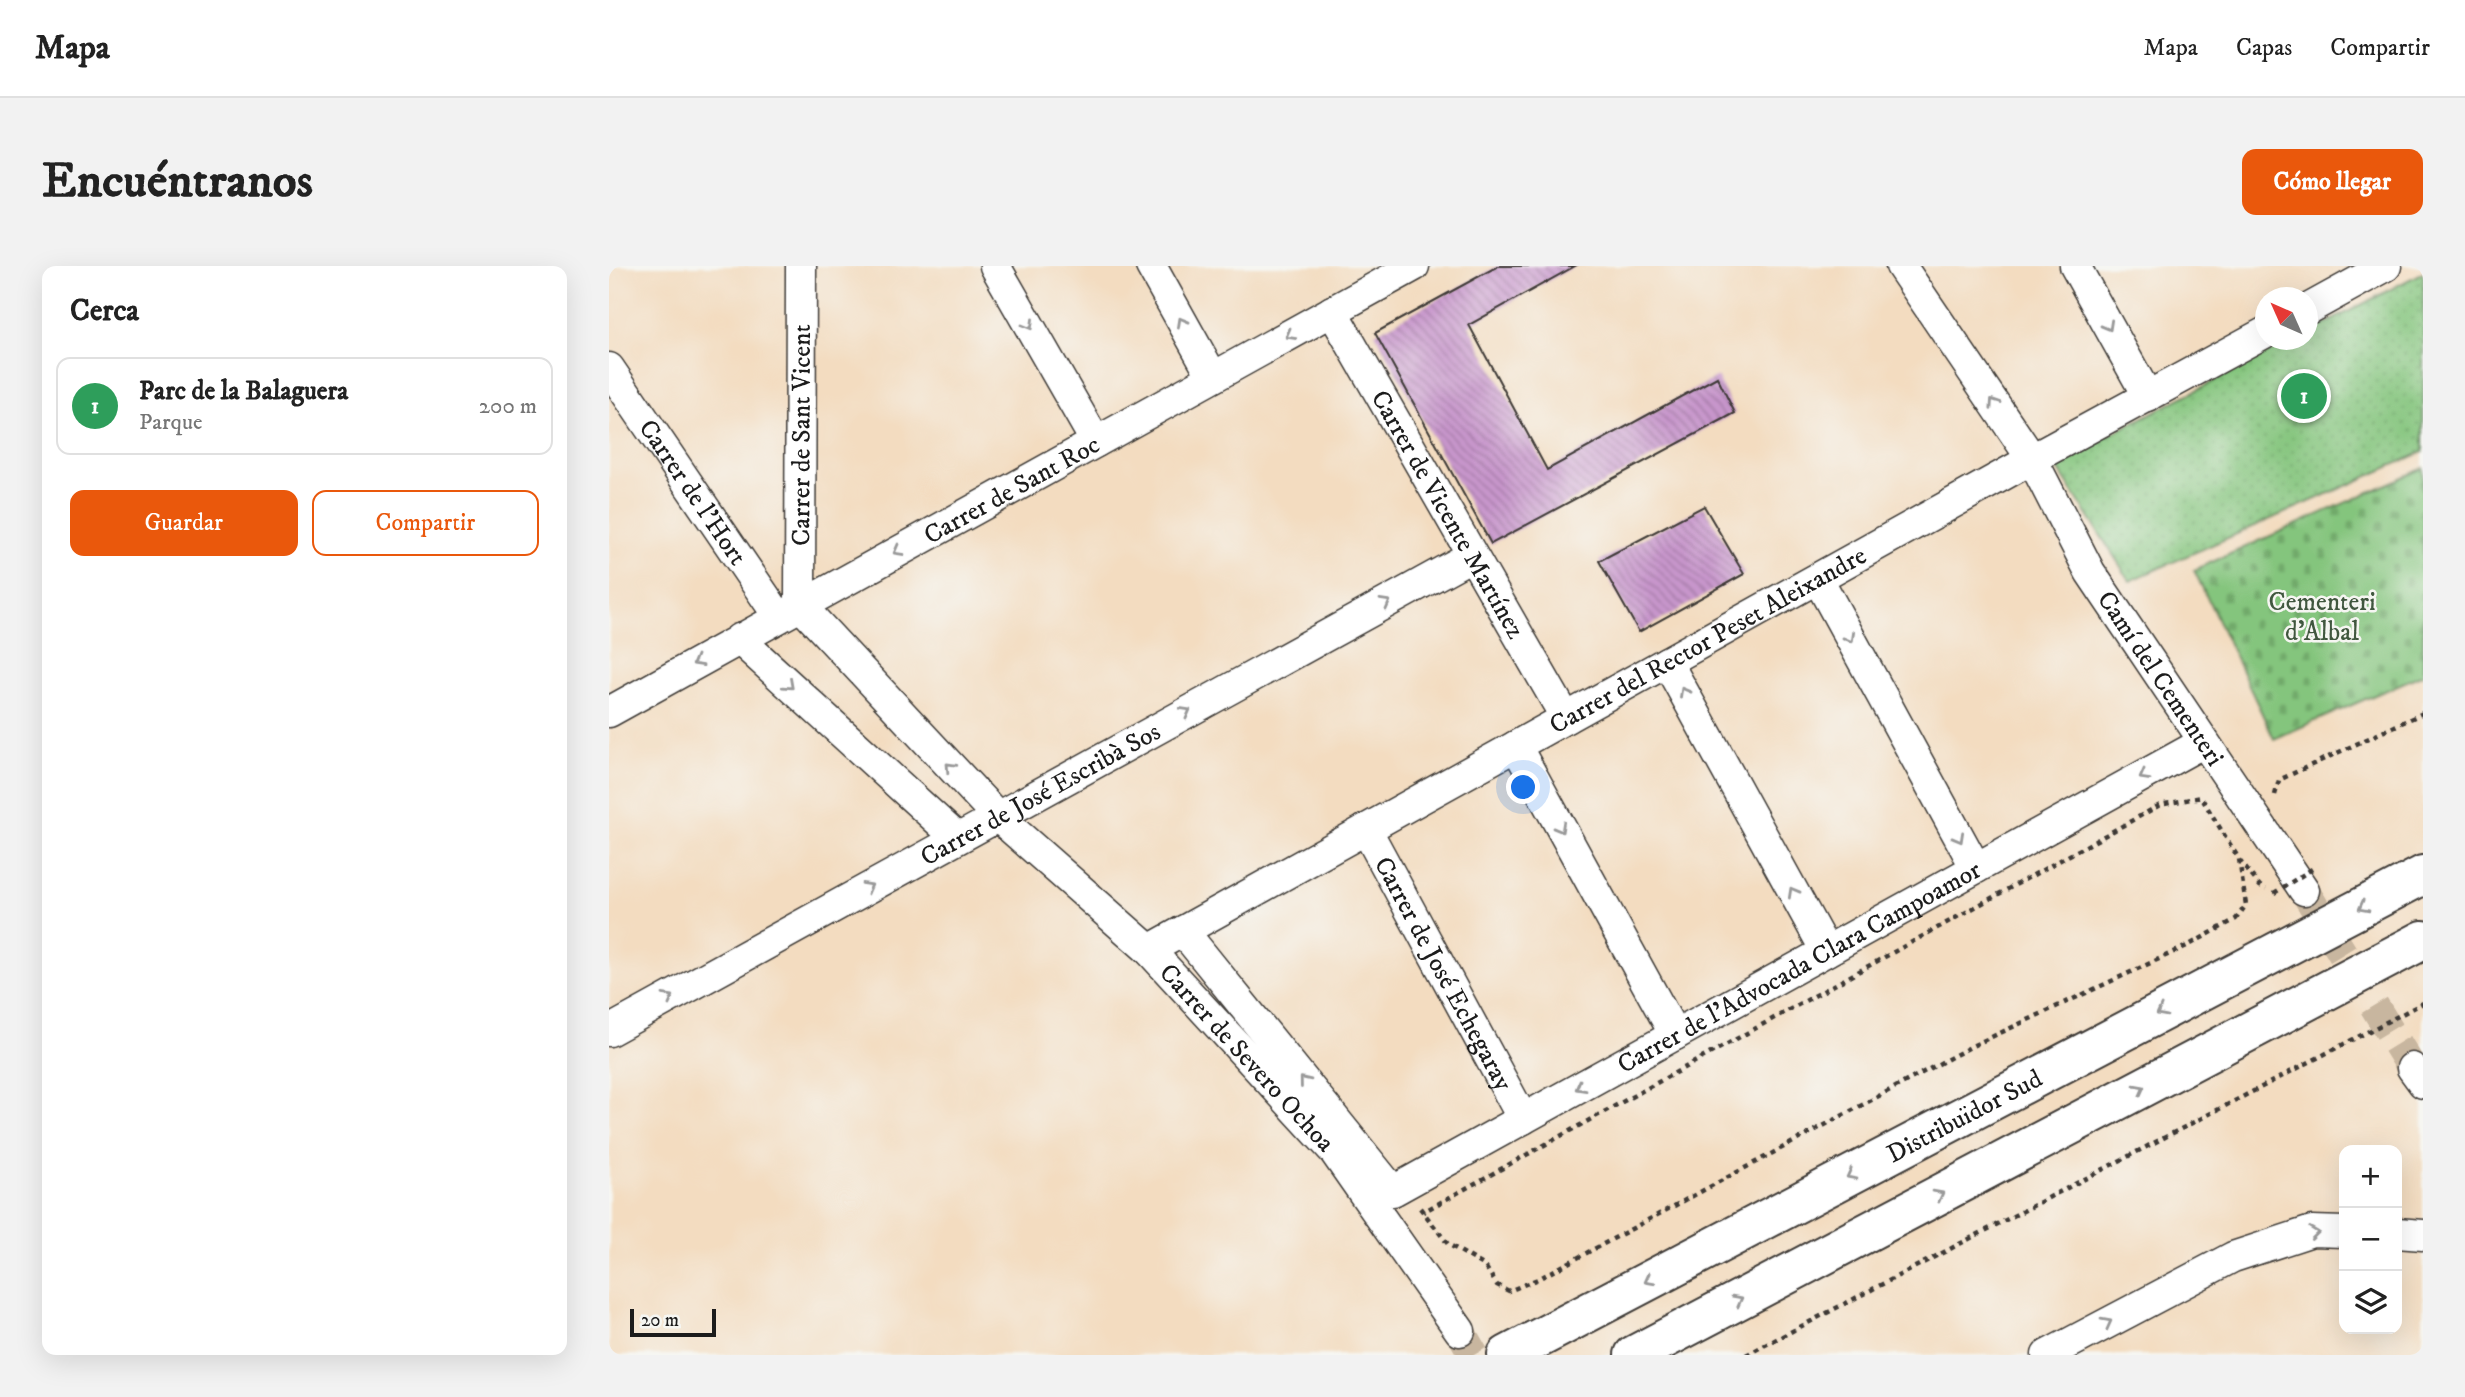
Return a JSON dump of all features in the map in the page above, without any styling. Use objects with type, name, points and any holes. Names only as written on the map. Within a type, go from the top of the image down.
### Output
[{"type":"highway","name":"Distribuïdor Sud","points":[[1507,1355],[2423,875]]},
{"type":"highway","points":[[1634,1355],[2423,940]]},
{"type":"street","name":"Carrer de Sant Vicent","points":[[789,611],[801,266]]},
{"type":"street","points":[[995,266],[1096,442]]},
{"type":"street","points":[[1151,266],[1213,377]]},
{"type":"street","name":"Carrer de Sant Roc","points":[[609,712],[1414,266]]},
{"type":"street","name":"Camí del Cementeri","points":[[1901,266],[2032,459],[2090,572],[2297,884]]},
{"type":"street","points":[[2075,266],[2148,397]]},
{"type":"street","points":[[2318,303],[2386,266]]},
{"type":"street","name":"Carrer de Vicente Martínez","points":[[1332,312],[1566,718]]},
{"type":"street","name":"Carrer del Rector Peset Aleixandre","points":[[1149,950],[2032,459],[2255,338]]},
{"type":"street","name":"Carrer de l'Hort","points":[[609,368],[789,611],[997,816]]},
{"type":"street","name":"Carrer de José Escribà Sos","points":[[609,1031],[1471,556]]},
{"type":"street","points":[[1818,579],[1976,868]]},
{"type":"street","points":[[739,639],[957,838]]},
{"type":"street","points":[[1667,662],[1826,951]]},
{"type":"street","name":"Carrer de l'Advocada Clara Campoamor","points":[[1387,1204],[1523,1119],[2204,743]]},
{"type":"street","points":[[1516,746],[1675,1035]]},
{"type":"street","name":"Carrer de Severo Ochoa","points":[[997,816],[1149,950],[1334,1151],[1387,1204]]},
{"type":"street","name":"Carrer de José Echegaray","points":[[1366,829],[1523,1119]]},
{"type":"street","name":"Carrer de Severo Ochoa","points":[[1183,931],[1387,1204],[1460,1331]]},
{"type":"street","points":[[2047,1355],[2233,1257],[2312,1231],[2339,1232]]},
{"type":"street","points":[[2402,1233],[2423,1235]]},
{"type":"path","points":[[2274,802],[2279,780],[2423,713]]},
{"type":"path","points":[[1423,1212],[2161,805],[2201,797],[2239,859],[2260,886],[2297,884],[2304,858]]},
{"type":"path","points":[[1387,1204],[1417,1205],[1448,1244],[1485,1266],[1497,1285],[1509,1291],[1539,1278],[1972,1046],[2189,945],[2236,919],[2246,905],[2239,859]]},
{"type":"path","points":[[1746,1355],[2423,1003]]},
{"type":"green space","points":[[2423,272],[2423,452],[2130,581],[2054,463],[2274,350],[2318,350],[2318,328]]},
{"type":"green space","name":"Cementeri d'Albal","points":[[2423,468],[2423,674],[2274,739],[2194,570]]},
{"type":"building","points":[[1498,266],[1575,266],[1469,325],[1547,470],[1717,377],[1735,413],[1491,544],[1375,333]]},
{"type":"building","points":[[1704,506],[1744,574],[1639,632],[1599,561]]},
{"type":"tunnel","points":[[2304,890],[2412,1068]]},
{"type":"tunnel","points":[[1460,1331],[1474,1355]]},
{"type":"place","name":"Parc de la Balaguera","points":[[2304,396]]}]
